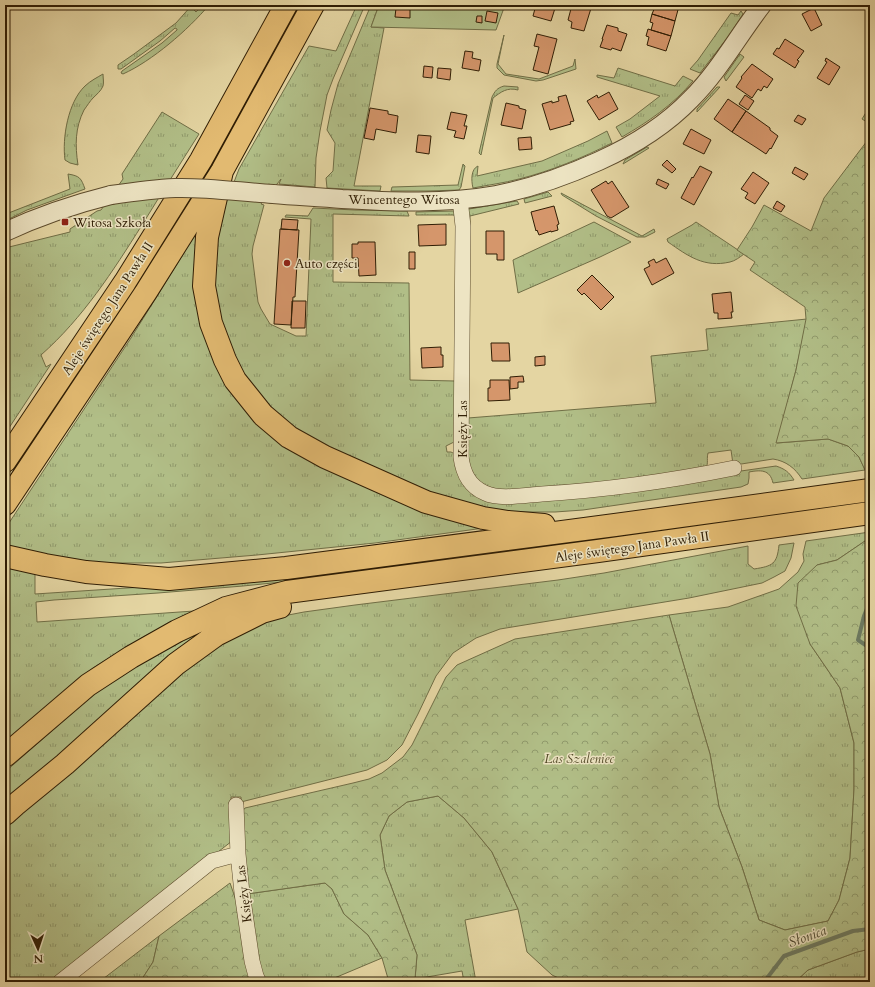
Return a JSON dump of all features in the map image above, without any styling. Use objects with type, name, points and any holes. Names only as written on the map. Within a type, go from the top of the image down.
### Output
[{"type":"highway","name":"Aleje świętego Jana Pawła II","points":[[5,461],[125,282],[201,160],[286,5]]},
{"type":"highway","points":[[5,504],[146,292],[222,171],[313,5]]},
{"type":"highway","points":[[222,171],[207,237],[204,286],[211,322],[225,360],[235,380],[263,415],[289,437],[325,457],[426,502],[472,516],[508,522],[549,526],[615,525]]},
{"type":"highway","name":"Aleje świętego Jana Pawła II","points":[[615,525],[870,490]]},
{"type":"highway","name":"Aleje świętego Jana Pawła II","points":[[393,579],[870,513]]},
{"type":"highway","points":[[7,556],[45,565],[86,572],[169,579],[286,568],[615,525]]},
{"type":"highway","points":[[5,756],[88,686],[131,657],[177,631],[226,608],[287,592],[393,579]]},
{"type":"highway","points":[[5,814],[65,764],[176,664],[216,635],[262,612],[308,599],[393,579]]},
{"type":"street","name":"Wincentego Witosa","points":[[5,232],[62,209],[111,195],[150,190],[185,188],[206,189],[396,202],[460,200],[496,195],[522,189],[585,167],[611,155],[663,124],[691,99],[712,75],[762,5]]},
{"type":"street","name":"Księży Las","points":[[460,200],[463,226],[461,457],[465,474],[473,486],[486,494],[493,496],[583,491],[614,488],[734,468]]},
{"type":"street","name":"Księży Las","points":[[236,805],[238,854],[242,893],[252,961],[259,982]]},
{"type":"street","points":[[60,982],[212,861],[238,854]]},
{"type":"green space","points":[[5,5],[8,5],[6,49],[5,49]]},
{"type":"green space","points":[[192,5],[198,5],[194,9],[196,12],[202,5],[209,5],[169,44],[146,61],[123,74],[121,73],[162,43],[177,29],[175,28],[160,41],[121,69],[118,69],[118,65],[176,23]]},
{"type":"green space","points":[[357,5],[365,5],[327,95],[316,158],[315,187],[279,184],[281,179],[261,204],[264,205],[252,254],[258,302],[270,324],[296,336],[306,336],[311,219],[285,217],[286,215],[308,216],[313,208],[407,211],[409,216],[333,214],[333,282],[409,283],[410,380],[455,381],[456,441],[446,446],[447,452],[455,454],[475,493],[734,472],[776,466],[786,471],[794,480],[773,483],[772,478],[767,473],[753,471],[749,472],[748,484],[741,487],[583,510],[514,512],[460,507],[347,459],[273,415],[253,389],[234,359],[215,299],[214,256],[226,203],[239,169],[309,46],[336,51]]},
{"type":"green space","points":[[371,5],[379,5],[371,27],[384,28],[354,186],[381,186],[380,191],[327,188],[326,178],[333,171],[335,143],[327,130],[331,110],[338,84]]},
{"type":"green space","points":[[379,5],[505,5],[496,30],[371,27]]},
{"type":"green space","points":[[741,11],[743,14],[728,37],[700,73],[690,69],[731,13],[738,15]]},
{"type":"green space","points":[[504,35],[498,64],[506,74],[539,79],[573,66],[575,59],[576,69],[536,81],[504,75],[497,68],[497,64]]},
{"type":"green space","points":[[740,54],[744,57],[726,81],[724,77]]},
{"type":"green space","points":[[618,68],[675,86],[683,76],[693,81],[677,98],[660,112],[622,137],[616,127],[630,119],[660,96],[597,77],[597,75],[614,78]]},
{"type":"green space","points":[[103,74],[103,86],[84,110],[77,130],[76,150],[78,165],[70,163],[65,160],[64,141],[70,111],[74,101],[85,86]]},
{"type":"green space","points":[[504,86],[518,87],[518,90],[507,90],[493,98],[481,155],[479,153],[492,97],[496,90]]},
{"type":"green space","points":[[717,87],[720,87],[697,112],[697,109]]},
{"type":"green space","points":[[870,106],[870,124],[862,119]]},
{"type":"green space","points":[[162,112],[199,134],[108,277],[84,310],[41,355],[46,367],[51,364],[5,434],[5,248],[70,232],[70,229],[97,211],[101,210],[123,179],[122,174]]},
{"type":"green space","points":[[607,131],[612,143],[578,159],[531,176],[508,182],[473,188],[472,175],[478,166],[477,176],[542,161]]},
{"type":"green space","points":[[870,137],[870,469],[865,470],[859,457],[848,446],[828,439],[776,443],[796,370],[806,319],[805,307],[750,270],[755,262],[737,250],[764,205],[811,231],[824,198]]},
{"type":"green space","points":[[647,147],[649,148],[623,164],[625,160]]},
{"type":"green space","points":[[463,164],[465,166],[461,187],[459,190],[391,191],[392,187],[458,185]]},
{"type":"green space","points":[[68,174],[80,178],[85,189],[27,210],[9,219],[6,214],[70,189]]},
{"type":"green space","points":[[548,192],[552,196],[525,203],[524,199]]},
{"type":"green space","points":[[561,193],[642,236],[654,229],[655,232],[645,237],[637,237],[596,216]]},
{"type":"green space","points":[[517,201],[519,204],[470,216],[469,250],[467,211],[469,209]]},
{"type":"green space","points":[[454,211],[455,217],[454,215],[416,215],[416,212]]},
{"type":"green space","points":[[203,222],[197,289],[265,426],[484,528],[375,543],[161,563],[105,563],[57,558],[35,574],[35,594],[234,581],[602,535],[603,543],[410,569],[243,586],[36,602],[37,622],[194,611],[145,636],[93,668],[5,743],[5,529],[131,338]]},
{"type":"green space","points":[[594,222],[631,242],[518,293],[513,260]]},
{"type":"green space","points":[[696,222],[744,254],[732,261],[721,263],[704,262],[682,252],[668,242],[667,239]]},
{"type":"green space","points":[[807,319],[796,370],[777,443],[828,439],[848,446],[859,457],[865,470],[802,479],[790,466],[782,461],[773,459],[735,465],[733,464],[731,450],[708,453],[707,465],[703,471],[512,492],[482,486],[467,468],[468,418],[656,403],[651,356],[708,350],[706,329]]},
{"type":"green space","points":[[870,532],[870,541],[865,541],[837,560],[817,565],[810,644],[840,688],[854,743],[854,789],[850,858],[839,900],[828,921],[785,930],[759,920],[742,867],[719,807],[710,754],[669,615],[728,607],[779,589],[798,572],[804,561],[803,554],[806,541]]},
{"type":"green space","name":"Las Szaleniec","points":[[865,541],[870,541],[870,949],[857,952],[808,970],[795,982],[567,982],[552,975],[527,952],[518,909],[492,852],[464,818],[438,796],[407,802],[389,816],[380,835],[385,870],[417,955],[415,979],[389,982],[382,958],[368,935],[344,914],[332,889],[325,883],[247,894],[241,813],[245,808],[369,779],[382,773],[403,757],[412,745],[446,677],[457,665],[515,639],[669,615],[710,754],[719,807],[742,867],[759,920],[785,930],[828,921],[839,900],[850,858],[854,789],[854,743],[840,688],[810,644],[796,606],[798,583],[817,565],[837,560]]},
{"type":"green space","points":[[794,543],[791,558],[785,571],[762,583],[689,598],[500,629],[476,638],[453,653],[436,676],[402,745],[387,760],[367,770],[241,802],[241,797],[231,797],[232,841],[51,982],[5,982],[5,826],[178,669],[262,620],[304,612],[604,573],[748,546],[748,564],[754,569],[766,567],[773,563],[777,556],[779,545]]},
{"type":"green space","points":[[201,633],[5,807],[5,772],[102,687],[144,658]]},
{"type":"green space","points":[[438,796],[464,818],[492,852],[518,909],[465,920],[476,982],[464,982],[462,971],[415,979],[417,955],[385,870],[380,835],[389,816],[407,802]]},
{"type":"green space","points":[[230,883],[240,912],[253,982],[140,982],[153,962],[159,936]]},
{"type":"green space","points":[[325,883],[332,889],[344,914],[368,935],[382,958],[325,982],[265,982],[260,975],[247,894]]},
{"type":"green space","points":[[159,936],[153,962],[140,982],[99,982]]},
{"type":"green space","points":[[870,949],[870,982],[795,982],[808,970],[857,952]]},
{"type":"building","points":[[536,5],[556,5],[551,21],[533,16]]},
{"type":"building","points":[[572,5],[592,5],[584,31],[571,28],[572,22],[568,20]]},
{"type":"building","points":[[658,5],[679,6],[675,21],[652,14],[655,7],[658,8]]},
{"type":"building","points":[[396,8],[410,8],[410,18],[395,17]]},
{"type":"building","points":[[814,8],[822,25],[811,31],[802,14]]},
{"type":"building","points":[[487,11],[498,13],[496,23],[485,21]]},
{"type":"building","points":[[652,14],[675,21],[671,36],[651,30],[653,23],[650,22]]},
{"type":"building","points":[[477,16],[482,16],[482,23],[476,22]]},
{"type":"building","points":[[607,25],[618,28],[618,31],[627,34],[621,51],[612,48],[611,50],[600,47]]},
{"type":"building","points":[[648,29],[671,36],[666,51],[647,45],[649,37],[646,36]]},
{"type":"building","points":[[537,34],[557,39],[548,74],[533,70],[539,47],[534,46]]},
{"type":"building","points":[[785,39],[804,51],[797,60],[799,61],[795,68],[773,54],[777,48],[779,49]]},
{"type":"building","points":[[465,51],[473,52],[472,58],[481,60],[479,71],[462,68]]},
{"type":"building","points":[[826,58],[840,67],[829,85],[817,78],[827,62],[825,61]]},
{"type":"building","points":[[752,64],[773,79],[767,88],[764,86],[761,91],[758,89],[752,98],[736,87],[742,78],[741,77]]},
{"type":"building","points":[[424,66],[433,67],[432,78],[423,77]]},
{"type":"building","points":[[438,68],[451,69],[450,80],[437,78]]},
{"type":"building","points":[[609,92],[618,109],[599,120],[587,101],[597,95],[598,98]]},
{"type":"building","points":[[566,95],[574,121],[570,122],[571,124],[550,130],[542,104],[552,101],[552,103],[559,101],[558,97]]},
{"type":"building","points":[[745,95],[754,101],[748,110],[739,104]]},
{"type":"building","points":[[728,99],[746,111],[732,132],[714,119]]},
{"type":"building","points":[[506,103],[519,106],[519,108],[526,110],[522,129],[501,125]]},
{"type":"building","points":[[370,108],[388,111],[388,114],[398,116],[396,133],[376,129],[374,140],[364,138]]},
{"type":"building","points":[[746,111],[770,128],[770,130],[778,136],[771,149],[770,148],[766,154],[732,132]]},
{"type":"building","points":[[451,112],[467,115],[464,126],[467,126],[464,139],[454,137],[456,131],[447,129]]},
{"type":"building","points":[[798,115],[806,119],[802,125],[794,121]]},
{"type":"building","points":[[691,129],[711,140],[704,154],[683,144]]},
{"type":"building","points":[[418,135],[431,136],[429,154],[416,152]]},
{"type":"building","points":[[531,137],[532,149],[519,150],[518,138]]},
{"type":"building","points":[[667,160],[676,169],[672,173],[662,165]]},
{"type":"building","points":[[700,166],[712,172],[694,205],[681,198],[692,177],[693,178]]},
{"type":"building","points":[[795,167],[808,174],[804,180],[792,173]]},
{"type":"building","points":[[753,172],[769,183],[755,204],[745,198],[748,193],[741,189]]},
{"type":"building","points":[[658,179],[669,184],[666,189],[656,184]]},
{"type":"building","points":[[606,181],[608,184],[612,181],[629,207],[611,218],[607,216],[591,190]]},
{"type":"building","points":[[777,201],[785,206],[781,212],[773,208]]},
{"type":"building","points":[[554,206],[559,224],[557,225],[558,230],[539,235],[537,230],[536,231],[531,212]]},
{"type":"building","points":[[282,219],[298,220],[297,230],[281,229]]},
{"type":"building","points":[[446,224],[446,245],[419,246],[418,225]]},
{"type":"building","name":"Auto części","points":[[280,229],[299,230],[295,297],[293,297],[291,325],[274,324]]},
{"type":"building","points":[[486,231],[504,231],[504,260],[497,260],[497,254],[486,254]]},
{"type":"building","points":[[358,242],[375,242],[376,275],[359,276],[358,258],[352,258],[352,244],[358,244]]},
{"type":"building","points":[[409,252],[415,252],[415,269],[409,269]]},
{"type":"building","points":[[666,258],[674,273],[652,285],[644,269],[650,266],[648,262],[654,259],[656,263]]},
{"type":"building","points":[[592,275],[614,297],[601,310],[584,293],[582,295],[577,290]]},
{"type":"building","points":[[731,292],[733,312],[731,312],[732,318],[718,319],[718,313],[714,313],[712,294]]},
{"type":"building","points":[[292,301],[306,301],[305,328],[291,328]]},
{"type":"building","points":[[491,343],[509,343],[510,361],[492,361]]},
{"type":"building","points":[[441,347],[443,367],[422,368],[421,348]]},
{"type":"building","points":[[545,356],[545,365],[535,366],[535,357]]},
{"type":"building","points":[[523,376],[524,382],[518,382],[518,388],[510,389],[510,377]]},
{"type":"building","points":[[490,380],[509,380],[510,400],[488,401],[488,388],[490,388]]},
{"type":"waterway","name":"Słonica","points":[[870,601],[864,616],[858,640],[870,648]]},
{"type":"waterway","name":"Słonica","points":[[764,982],[784,956],[853,931],[870,929]]},
{"type":"place","name":"Witosa Szkoła","points":[[65,222]]},
{"type":"place","name":"Auto części","points":[[287,263]]}]
